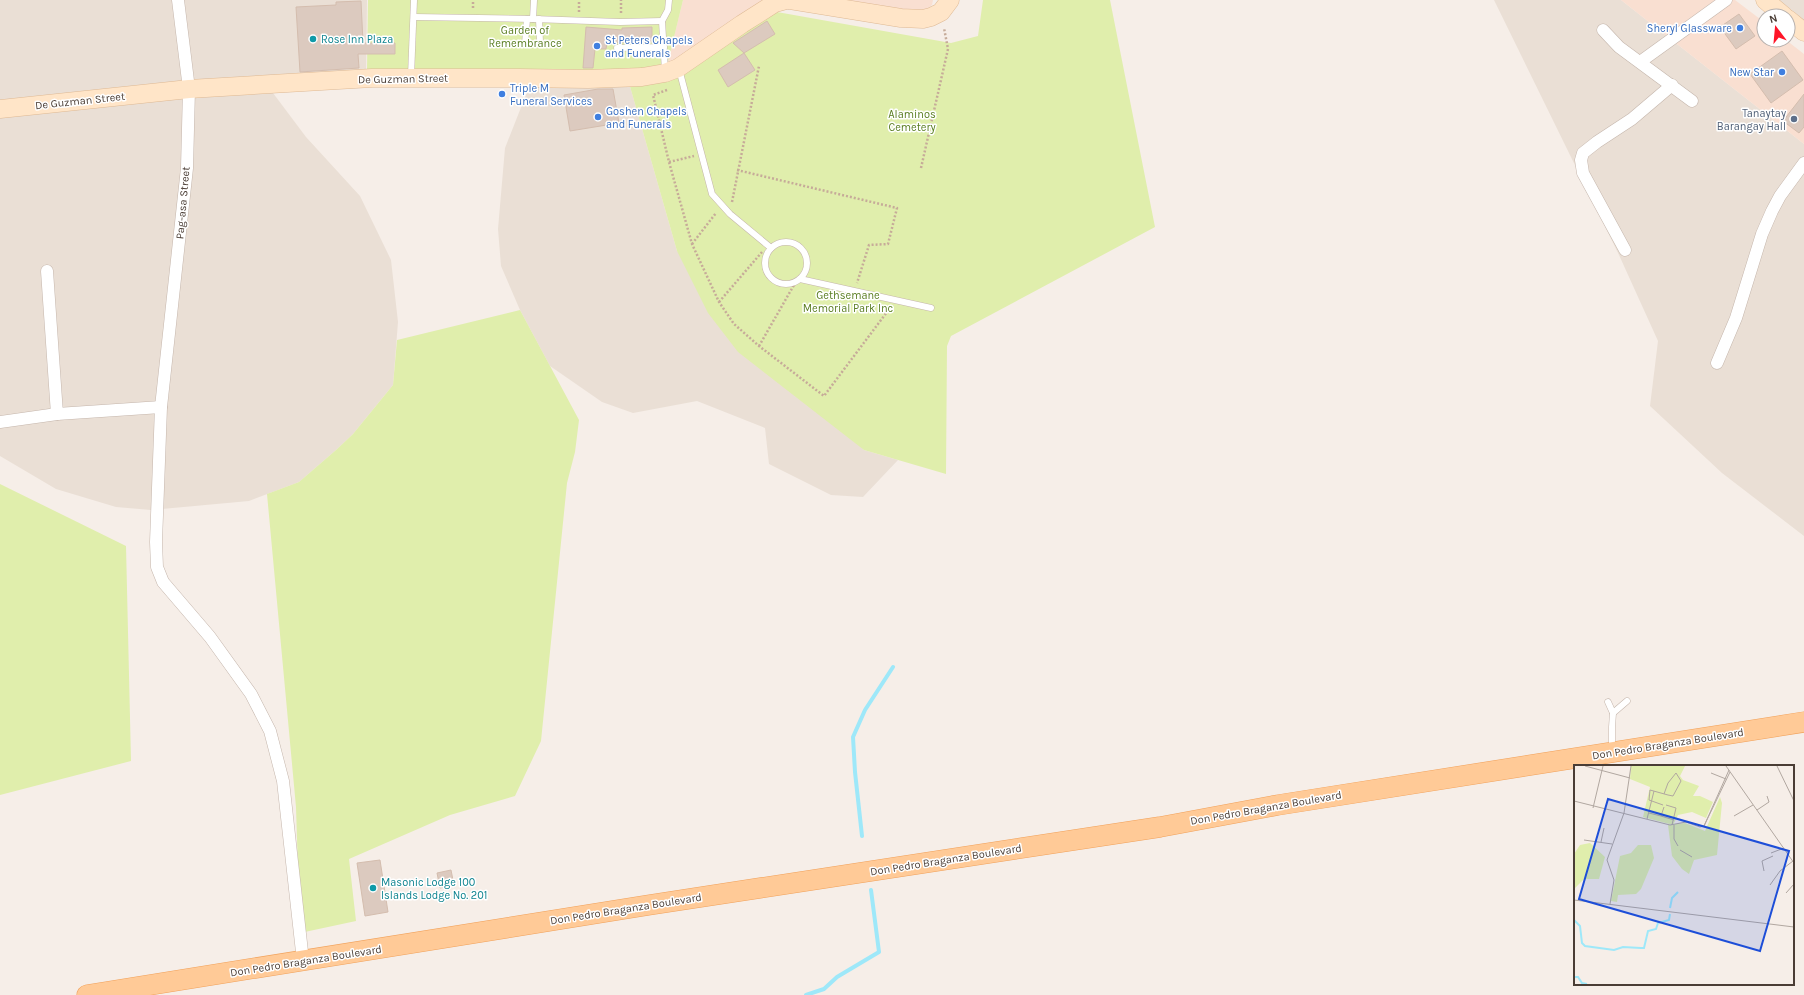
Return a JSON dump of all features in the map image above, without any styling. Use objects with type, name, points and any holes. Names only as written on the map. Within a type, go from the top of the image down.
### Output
[{"type":"main road","name":"Don Pedro Braganza Boulevard","points":[[87,995],[649,905],[1160,827],[1278,805],[1804,722]]},
{"type":"street","name":"Pag-asa Street","points":[[178,0],[189,89],[187,168],[161,407],[156,542],[157,566],[163,582],[210,637],[251,694],[270,731],[283,781],[303,961]]},
{"type":"street","name":"De Guzman Street","points":[[0,109],[189,89],[372,78],[588,79],[642,77],[672,70],[776,3],[786,0]]},
{"type":"street","points":[[790,0],[901,18],[923,19],[931,17],[946,6]]},
{"type":"street","points":[[1640,62],[1726,0]]},
{"type":"street","points":[[1765,0],[1774,8]]},
{"type":"street","points":[[1796,26],[1804,32]]},
{"type":"street","points":[[1603,30],[1619,47],[1692,101]]},
{"type":"street","points":[[1625,250],[1583,172],[1581,160],[1583,153],[1632,119],[1672,85]]},
{"type":"street","points":[[1717,364],[1736,318],[1762,234],[1780,196],[1804,163]]},
{"type":"street","points":[[46,272],[57,414]]},
{"type":"street","points":[[0,422],[57,414],[161,407]]},
{"type":"lane","points":[[411,78],[414,0]]},
{"type":"lane","points":[[525,44],[533,19],[534,0]]},
{"type":"lane","points":[[669,0],[668,10],[662,20],[664,47],[672,70],[683,85],[712,194],[730,214],[769,247]]},
{"type":"lane","points":[[414,17],[620,22],[662,20]]},
{"type":"lane","points":[[533,19],[540,42]]},
{"type":"lane","points":[[617,48],[664,47]]},
{"type":"lane","points":[[789,242],[798,246],[805,254],[807,264],[806,272],[798,280],[786,284],[777,283],[769,277],[764,268],[765,258],[769,247],[778,243],[789,242]]},
{"type":"lane","points":[[798,280],[931,308]]},
{"type":"lane","points":[[1613,713],[1627,701]]},
{"type":"lane","points":[[1608,702],[1613,713],[1612,752]]},
{"type":"path","points":[[921,168],[948,49],[946,6]]},
{"type":"path","points":[[730,214],[737,170],[759,66]]},
{"type":"path","points":[[683,85],[653,95],[669,162],[692,244],[720,302],[734,324],[759,346],[824,396],[895,301]]},
{"type":"path","points":[[669,162],[702,153]]},
{"type":"path","points":[[737,170],[897,208],[888,244],[868,245],[855,291]]},
{"type":"path","points":[[692,244],[722,206]]},
{"type":"path","points":[[720,302],[769,247]]},
{"type":"path","points":[[759,346],[798,280]]},
{"type":"shaded area","points":[[0,0],[178,0],[185,85],[0,104]]},
{"type":"shaded area","points":[[179,0],[367,0],[366,78],[270,89],[306,137],[360,196],[391,260],[398,322],[393,385],[353,434],[299,482],[249,501],[151,510],[116,507],[56,489],[0,456],[0,115],[189,89]]},
{"type":"shaded area","points":[[683,0],[771,0],[671,65],[668,61]]},
{"type":"shaded area","points":[[838,0],[933,0],[932,5],[922,13]]},
{"type":"shaded area","points":[[1494,0],[1621,0],[1804,144],[1804,536],[1722,473],[1650,406],[1658,341],[1619,255]]},
{"type":"shaded area","points":[[1621,0],[1735,0],[1756,16],[1756,48],[1796,48],[1804,54],[1804,144]]},
{"type":"shaded area","points":[[1770,0],[1804,0],[1804,29],[1796,22],[1796,8],[1779,8]]},
{"type":"shaded area","points":[[629,83],[677,251],[864,450],[898,460],[863,497],[831,495],[769,464],[765,428],[697,401],[633,413],[602,402],[550,366],[520,310],[501,266],[498,229],[505,148],[529,87]]},
{"type":"green space","name":"Garden of Remembrance","points":[[368,0],[683,0],[667,66],[658,69],[600,71],[367,70]]},
{"type":"green space","points":[[983,0],[1110,0],[1155,227],[951,336],[947,346],[946,474],[864,450],[738,352],[708,313],[677,251],[629,83],[777,12],[951,43],[978,36]]},
{"type":"green space","points":[[520,310],[579,420],[575,452],[567,483],[541,741],[515,796],[450,815],[349,859],[356,921],[300,933],[296,807],[267,494],[299,482],[353,434],[393,385],[397,340]]},
{"type":"green space","points":[[0,484],[126,546],[131,761],[0,795]]},
{"type":"building","points":[[361,1],[363,43],[395,43],[395,54],[358,54],[359,68],[300,72],[296,7],[336,5],[336,2]]},
{"type":"building","points":[[1739,14],[1755,36],[1736,49],[1720,27]]},
{"type":"building","points":[[767,21],[775,34],[744,53],[733,43]]},
{"type":"building","points":[[586,27],[622,30],[622,28],[652,27],[652,42],[607,43],[606,49],[595,49],[593,68],[583,68]]},
{"type":"building","points":[[1782,51],[1803,80],[1771,103],[1750,74]]},
{"type":"building","points":[[744,53],[755,70],[728,87],[718,70]]},
{"type":"building","points":[[598,89],[613,89],[619,123],[570,131],[564,95]]},
{"type":"building","name":"Tanaytay Barangay Hall","points":[[1804,94],[1804,127],[1799,133],[1783,121]]},
{"type":"building","name":"Masonic Lodge 100 Islands Lodge No. 201","points":[[380,860],[388,912],[365,916],[357,863]]},
{"type":"building","points":[[451,870],[453,880],[450,881],[451,886],[440,888],[437,873]]},
{"type":"waterway","points":[[862,836],[853,737],[865,710],[893,667]]},
{"type":"waterway","points":[[806,995],[824,989],[837,977],[879,952],[871,890]]},
{"type":"place","name":"Sheryl Glassware","points":[[1740,28]]},
{"type":"place","name":"Rose Inn Plaza","points":[[313,39]]},
{"type":"place","name":"St Peters Chapels and Funerals","points":[[597,46]]},
{"type":"place","name":"New Star","points":[[1782,72]]},
{"type":"place","name":"Triple M Funeral Services","points":[[502,94]]},
{"type":"place","name":"Goshen Chapels and Funerals","points":[[598,117]]},
{"type":"place","name":"Tanaytay Barangay Hall","points":[[1794,119]]},
{"type":"place","name":"Masonic Lodge 100 Islands Lodge No. 201","points":[[373,888]]},
{"type":"park label","name":"Alaminos Cemetery","points":[[912,120]]},
{"type":"park label","name":"Gethsemane Memorial Park Inc","points":[[848,301]]}]
